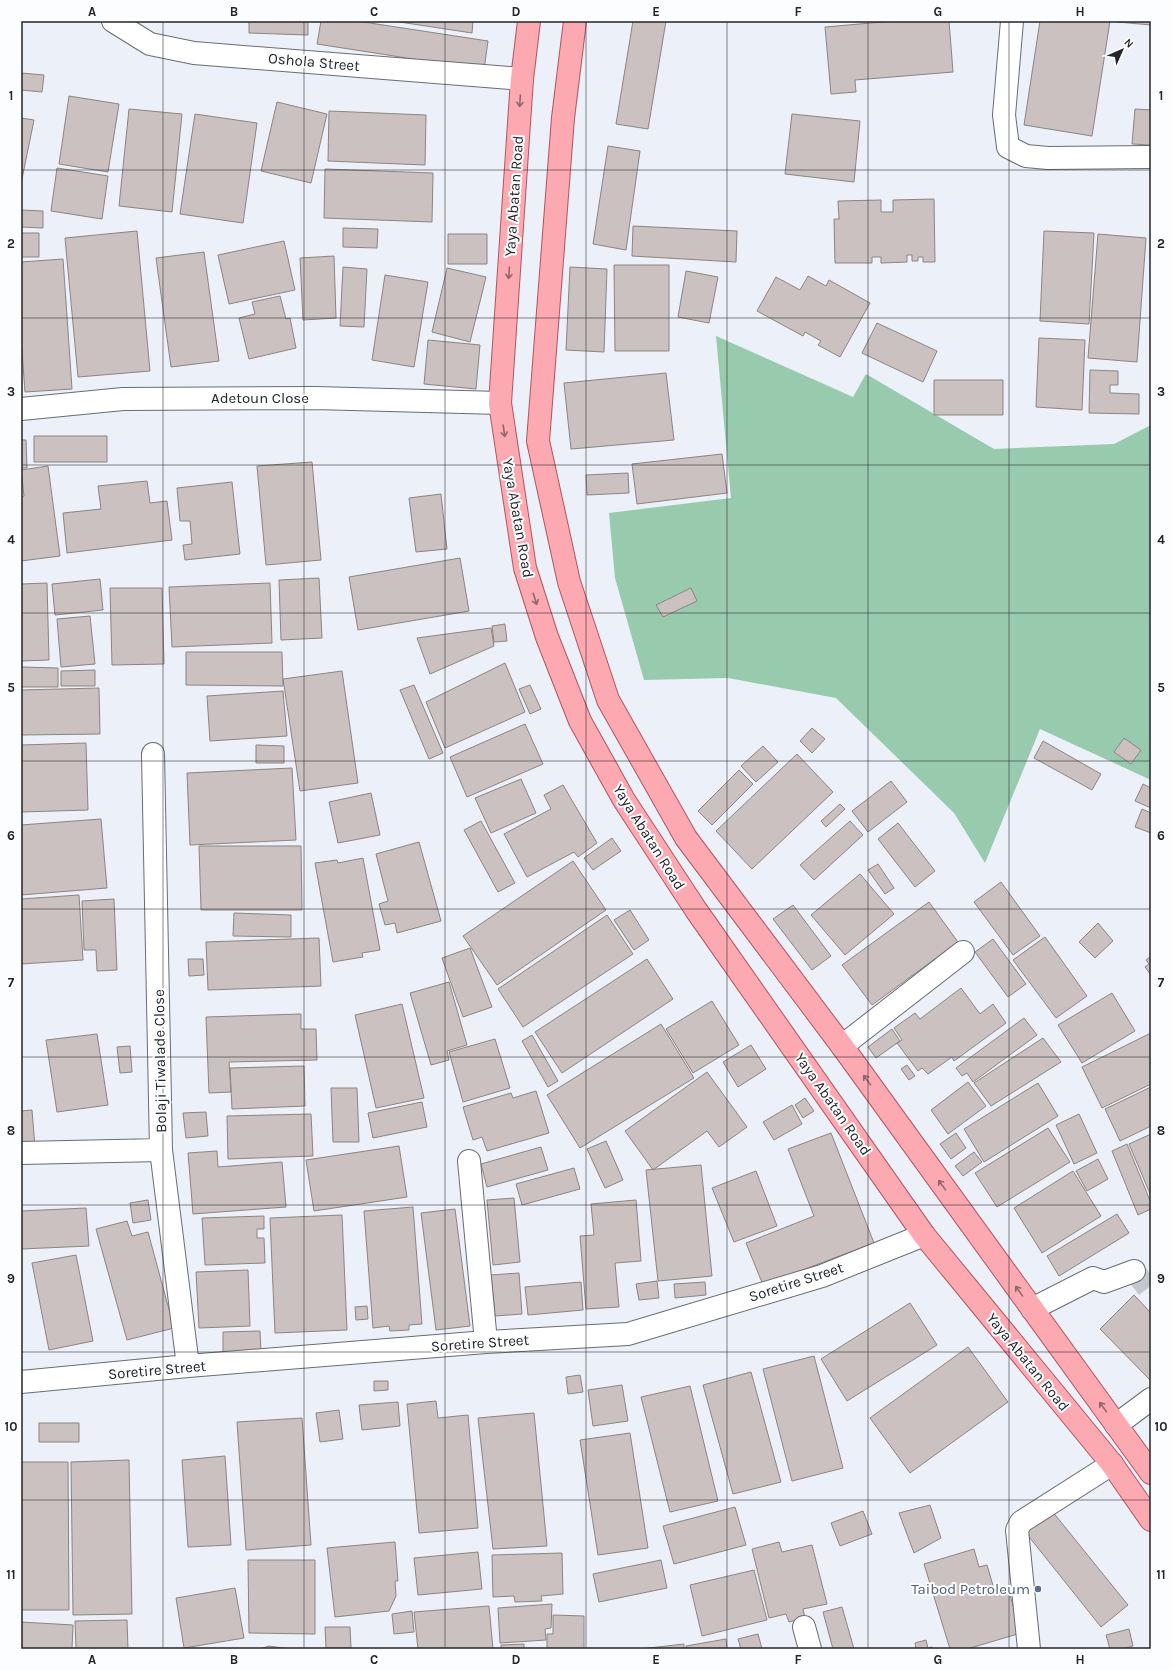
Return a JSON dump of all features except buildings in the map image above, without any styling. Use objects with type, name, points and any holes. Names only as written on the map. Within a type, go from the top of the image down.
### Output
[{"type":"main road","name":"Yaya Abatan Road","points":[[529,21],[522,79],[500,403],[525,568],[547,637],[580,721],[624,800],[696,910],[924,1234],[1112,1464],[1151,1520]]},
{"type":"main road","name":"Yaya Abatan Road","points":[[575,21],[563,126],[538,441],[569,582],[608,700],[686,838],[842,1046],[1151,1473]]},
{"type":"street","name":"Oshola Street","points":[[113,21],[150,44],[194,53],[522,79]]},
{"type":"street","points":[[1012,21],[1004,116],[1008,147],[1026,156],[1048,158],[1151,157]]},
{"type":"street","name":"Adetoun Close","points":[[21,408],[123,399],[315,398],[500,403]]},
{"type":"street","name":"Bolaji Tiwalade Close","points":[[153,754],[161,1150],[188,1366]]},
{"type":"street","points":[[842,1046],[963,952]]},
{"type":"street","points":[[21,1153],[161,1150]]},
{"type":"street","points":[[469,1161],[486,1342]]},
{"type":"street","name":"Soretire Street","points":[[21,1382],[188,1366],[486,1342],[628,1334],[822,1276],[924,1234]]},
{"type":"street","points":[[1032,1309],[1093,1278],[1104,1282],[1134,1272]]},
{"type":"street","points":[[1116,1425],[1151,1399]]},
{"type":"street","points":[[1029,1649],[1017,1530],[1022,1522],[1112,1464]]},
{"type":"street","points":[[804,1627],[810,1649]]},
{"type":"green space","points":[[716,336],[853,397],[866,374],[994,449],[1114,444],[1151,425],[1151,780],[1040,729],[985,863],[954,813],[836,698],[728,678],[644,680],[615,578],[609,513],[731,498]]},
{"type":"tunnel","points":[[1134,1271],[1151,1292]]},
{"type":"place","name":"Taibod Petroleum","points":[[1038,1589]]}]
